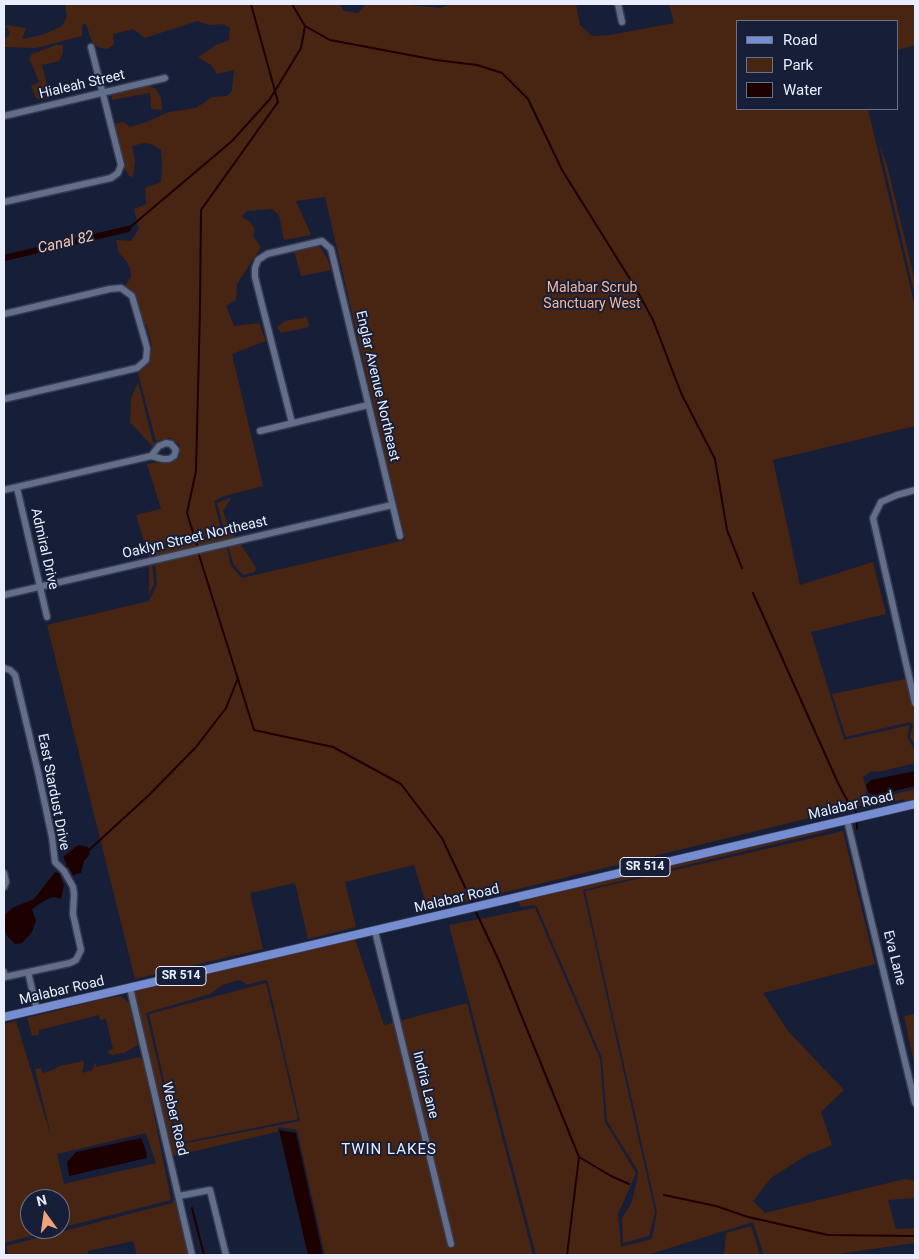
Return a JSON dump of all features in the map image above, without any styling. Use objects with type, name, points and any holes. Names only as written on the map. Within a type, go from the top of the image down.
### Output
[{"type":"main road","name":"Malabar Road","points":[[4,1017],[915,804]]},
{"type":"street","points":[[618,4],[622,22]]},
{"type":"street","points":[[4,202],[111,178],[118,173],[121,165],[91,48]]},
{"type":"street","name":"Hialeah Street","points":[[4,116],[166,78]]},
{"type":"street","name":"Englar Avenue Northeast","points":[[292,423],[255,277],[255,268],[262,257],[275,250],[322,241],[331,249],[400,536]]},
{"type":"street","points":[[4,314],[110,289],[122,288],[132,296],[147,348],[146,360],[137,368],[4,399]]},
{"type":"street","points":[[260,431],[368,405]]},
{"type":"street","points":[[4,490],[150,456]]},
{"type":"street","name":"Admiral Drive","points":[[16,488],[47,616]]},
{"type":"street","points":[[915,490],[897,494],[881,502],[873,518],[915,703]]},
{"type":"street","name":"Oaklyn Street Northeast","points":[[4,595],[392,505]]},
{"type":"street","name":"East Stardust Drive","points":[[4,668],[10,670],[15,675],[52,837],[55,862],[62,869],[73,887],[73,914],[80,945],[80,956],[70,963],[28,972]]},
{"type":"street","name":"Eva Lane","points":[[847,820],[915,1103]]},
{"type":"street","points":[[4,873],[6,882],[4,887]]},
{"type":"street","name":"Indria Lane","points":[[375,931],[451,1244]]},
{"type":"street","points":[[4,972],[5,978],[28,972],[37,1010]]},
{"type":"street","name":"Weber Road","points":[[130,988],[192,1255]]},
{"type":"street","points":[[179,1196],[210,1190],[226,1255]]},
{"type":"green space","name":"Malabar Scrub Sanctuary West","points":[[65,4],[339,4],[344,11],[358,13],[366,4],[398,4],[441,8],[450,4],[576,4],[580,25],[592,36],[610,35],[674,23],[669,4],[915,4],[915,45],[899,50],[899,20],[736,20],[736,110],[868,110],[915,307],[915,426],[773,460],[800,585],[873,562],[886,614],[811,632],[844,740],[910,725],[907,737],[915,751],[915,763],[883,771],[870,772],[863,777],[866,787],[867,804],[428,911],[414,865],[345,882],[356,927],[308,939],[295,883],[250,893],[263,949],[135,979],[47,625],[149,601],[157,585],[155,562],[227,548],[231,566],[242,578],[405,540],[325,197],[296,201],[311,235],[284,240],[279,215],[272,209],[247,211],[241,217],[249,221],[255,229],[253,236],[261,247],[237,284],[236,300],[226,306],[234,326],[259,323],[266,341],[232,354],[263,486],[224,496],[214,501],[222,534],[146,549],[136,515],[161,509],[147,464],[175,459],[180,455],[180,445],[170,438],[156,441],[138,373],[150,361],[152,346],[146,324],[144,324],[134,294],[125,286],[131,277],[130,269],[119,253],[116,240],[131,241],[139,229],[134,209],[146,204],[145,188],[161,182],[162,163],[161,150],[151,144],[144,143],[132,146],[135,160],[133,177],[129,176],[125,169],[114,124],[123,122],[130,127],[169,112],[196,108],[212,97],[227,96],[232,91],[234,70],[217,74],[211,65],[198,57],[216,45],[229,40],[230,28],[223,24],[210,25],[197,21],[145,38],[133,29],[113,34],[114,44],[108,49],[93,44],[86,24],[82,25],[82,36],[36,48],[5,47],[4,40],[10,34],[6,25],[26,28],[22,39],[42,35],[62,26],[67,16]]},
{"type":"green space","points":[[56,45],[63,45],[63,53],[59,61],[42,65],[50,98],[41,100],[36,98],[31,86],[39,82],[29,58],[32,54]]},
{"type":"green space","points":[[149,86],[156,89],[161,98],[162,110],[151,109],[150,93],[112,100],[111,94]]},
{"type":"green space","points":[[879,143],[887,165],[915,281],[915,296]]},
{"type":"green space","points":[[314,245],[320,247],[327,258],[331,270],[301,276],[294,250]]},
{"type":"green space","points":[[307,317],[309,327],[281,333],[277,327],[285,321]]},
{"type":"green space","points":[[138,382],[153,442],[157,444],[153,447],[130,422],[131,399]]},
{"type":"green space","points":[[232,497],[223,511],[230,531],[256,568],[255,572],[243,575],[234,565],[228,546],[152,563],[154,584],[147,598],[149,593],[149,551],[224,536],[225,533],[217,503]]},
{"type":"green space","points":[[915,677],[915,745],[910,737],[913,725],[910,722],[846,737],[832,694]]},
{"type":"green space","points":[[915,789],[915,801],[905,803],[904,799],[858,810],[869,806],[870,796],[875,799]]},
{"type":"green space","points":[[833,830],[583,890],[655,1212],[649,1236],[623,1243],[622,1218],[631,1204],[638,1171],[607,1121],[602,1058],[537,907],[534,905],[521,907],[518,901],[812,832]]},
{"type":"green space","points":[[843,831],[875,964],[763,993],[788,1031],[844,1090],[821,1112],[832,1145],[807,1155],[771,1178],[753,1201],[765,1213],[905,1179],[915,1181],[915,1198],[888,1200],[896,1229],[915,1228],[915,1243],[830,1255],[764,1255],[753,1222],[647,1255],[536,1255],[449,925],[535,908],[600,1059],[605,1122],[636,1173],[618,1214],[621,1247],[652,1239],[657,1212],[585,891]]},
{"type":"green space","points":[[355,939],[384,1025],[467,1003],[533,1255],[325,1255],[297,1130],[279,1127],[277,1132],[173,1156],[134,990]],"holes":[[[238,980],[246,985],[265,980],[268,982],[300,1121],[177,1145],[146,1013],[210,994],[223,985]]]},
{"type":"green space","points":[[266,983],[298,1119],[178,1143],[149,1014]]},
{"type":"green space","points":[[121,996],[129,1003],[138,1045],[124,1053],[111,1055],[107,1051],[113,1049],[106,1019],[100,1020],[99,1015],[39,1030],[39,1035],[32,1036],[27,1018]]},
{"type":"green space","points":[[915,1014],[915,1068],[904,1016]]},
{"type":"green space","points":[[16,1021],[52,1140],[35,1069],[41,1068],[42,1073],[60,1066],[83,1061],[82,1073],[92,1070],[96,1062],[96,1067],[139,1057],[143,1060],[171,1200],[70,1225],[70,1189],[20,1189],[20,1239],[4,1243],[4,1024]],"holes":[[[146,1133],[156,1163],[64,1184],[57,1154]]]},
{"type":"green space","points":[[166,1164],[188,1255],[137,1255],[133,1241],[88,1251],[88,1255],[8,1255],[6,1246],[33,1239],[70,1239],[70,1229],[172,1203],[174,1199]]},
{"type":"green space","points":[[751,1226],[760,1255],[724,1255],[726,1233]]},
{"type":"water","points":[[915,771],[915,786],[874,796],[868,792],[866,785],[871,780]]},
{"type":"water","points":[[78,845],[88,847],[90,854],[84,861],[81,873],[73,875],[63,857]]},
{"type":"water","points":[[55,872],[59,873],[64,885],[61,899],[54,897],[47,899],[32,909],[36,921],[32,932],[22,943],[15,944],[7,936],[4,928],[4,916],[12,908],[34,899]]},
{"type":"water","points":[[279,1130],[296,1133],[323,1255],[308,1255]]},
{"type":"water","points":[[141,1138],[147,1158],[69,1176],[67,1162],[76,1152]]},
{"type":"waterway","points":[[197,545],[187,513],[196,471],[201,210],[278,102],[251,4]]},
{"type":"waterway","points":[[292,4],[305,26],[330,40],[436,60],[477,65],[502,73],[528,99],[562,170],[635,287],[653,320],[681,393],[715,459],[727,530],[742,568]]},
{"type":"waterway","points":[[128,229],[232,141],[270,99],[301,48],[305,26]]},
{"type":"waterway","name":"Canal 82","points":[[4,258],[128,229]]},
{"type":"waterway","points":[[199,555],[254,730],[333,747],[401,784],[442,838],[472,902]]},
{"type":"waterway","points":[[753,593],[838,783],[848,802],[856,809],[856,812]]},
{"type":"waterway","points":[[89,850],[149,795],[196,747],[226,708],[238,678]]},
{"type":"waterway","points":[[857,823],[857,829]]},
{"type":"waterway","points":[[64,868],[68,865]]},
{"type":"waterway","points":[[476,912],[500,963],[579,1157],[567,1255]]},
{"type":"waterway","points":[[579,1157],[611,1176],[629,1184]]},
{"type":"waterway","points":[[664,1195],[716,1206],[748,1217],[828,1235],[915,1236]]},
{"type":"waterway","points":[[192,1208],[204,1255]]},
{"type":"district","name":"TWIN LAKES","points":[[389,1150]]}]
